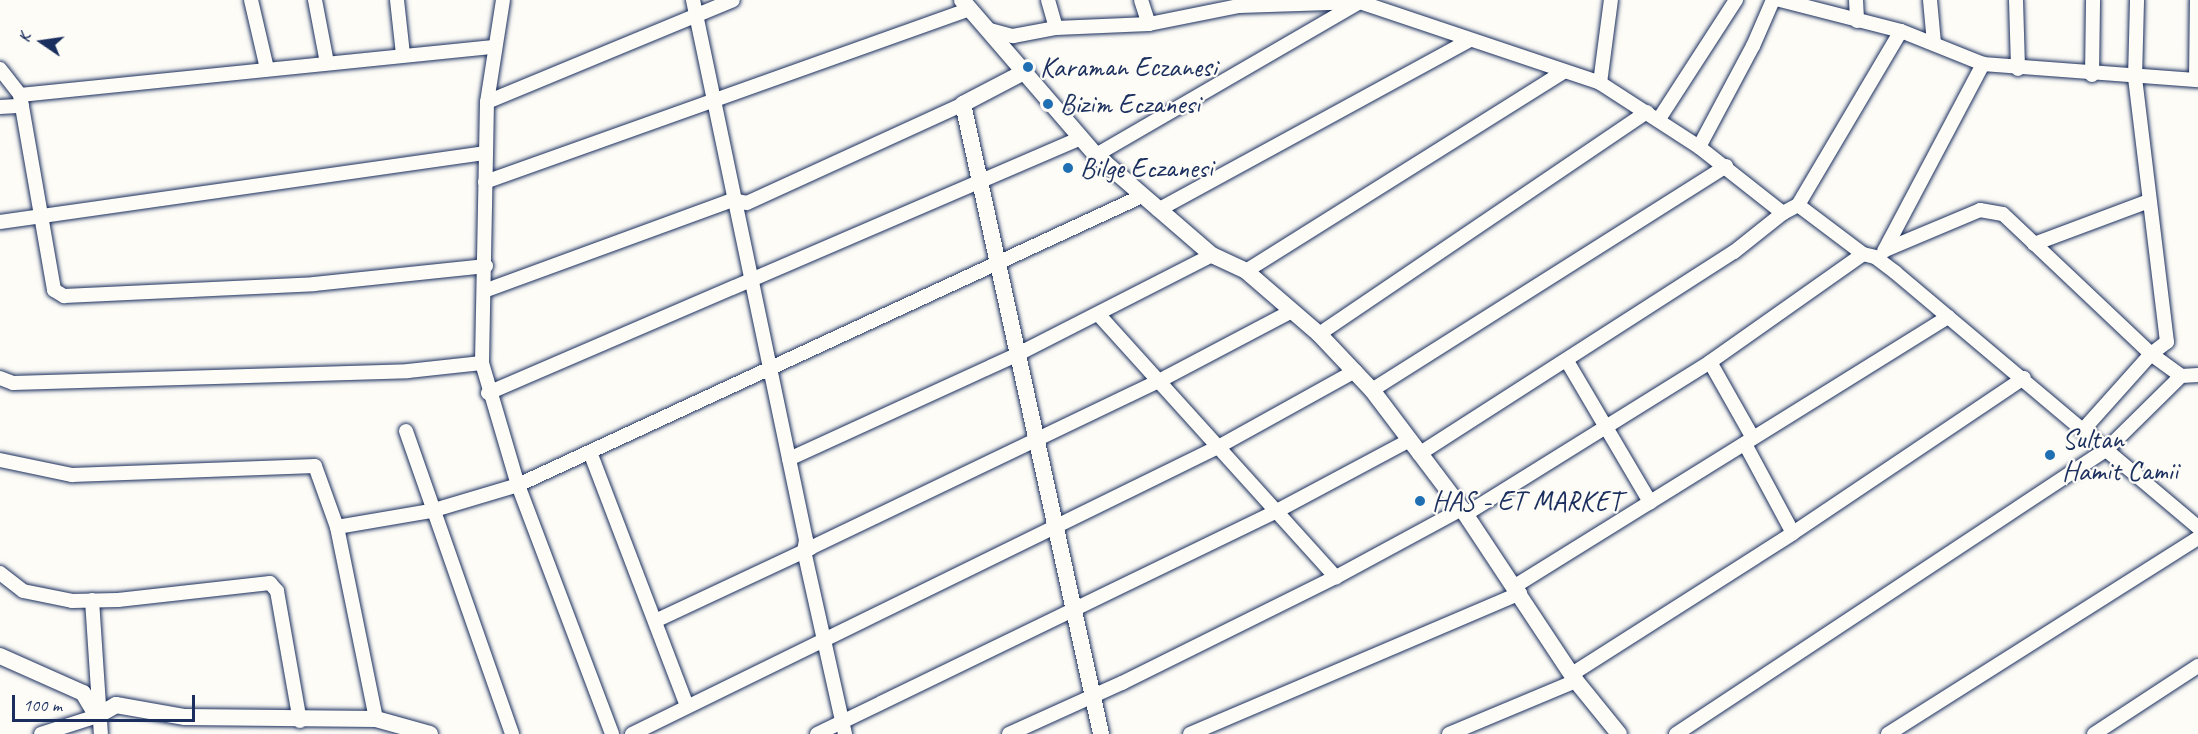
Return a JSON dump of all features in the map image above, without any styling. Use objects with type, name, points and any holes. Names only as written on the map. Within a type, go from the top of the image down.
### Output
[{"type":"street","points":[[251,0],[267,69]]},
{"type":"street","points":[[315,0],[327,63]]},
{"type":"street","points":[[397,0],[403,54]]},
{"type":"street","points":[[503,0],[487,102],[484,153],[486,266],[482,363],[518,485],[612,734]]},
{"type":"street","points":[[487,102],[694,7],[733,0]]},
{"type":"street","points":[[1048,0],[1056,28]]},
{"type":"street","points":[[1141,0],[1149,24]]},
{"type":"street","points":[[1600,83],[1611,0]]},
{"type":"street","points":[[1319,334],[1653,115],[1736,0]]},
{"type":"street","points":[[1699,147],[1780,0],[1901,31],[1983,64],[2092,75],[2197,80],[2197,0]]},
{"type":"street","points":[[1856,0],[1857,21]]},
{"type":"street","points":[[1930,0],[1934,43]]},
{"type":"street","points":[[2016,0],[2018,69]]},
{"type":"street","points":[[2092,75],[2093,0]]},
{"type":"street","points":[[2084,430],[2151,354],[2167,342],[2135,78],[2137,0]]},
{"type":"street","points":[[990,30],[1012,36],[1056,28],[1149,24],[1238,3],[1362,1],[1600,83],[1653,115],[1726,166],[1783,213]]},
{"type":"street","points":[[1095,155],[1362,1]]},
{"type":"street","points":[[484,182],[713,102],[966,5],[1026,71],[1095,155],[1212,255],[1246,272],[1290,312],[1319,334],[1372,390],[1464,512],[1574,677],[1618,734]]},
{"type":"street","points":[[694,7],[768,368],[806,540],[804,551],[844,728]]},
{"type":"street","points":[[817,734],[844,728],[1072,609],[1413,447],[1567,361],[1734,252],[1783,213],[1798,205],[1901,31]]},
{"type":"street","points":[[1158,210],[1470,39]]},
{"type":"street","points":[[0,107],[21,100],[267,69],[403,54],[494,47]]},
{"type":"street","points":[[1874,254],[1983,64]]},
{"type":"street","points":[[0,69],[21,100],[54,290],[64,296],[314,284],[486,266]]},
{"type":"street","points":[[484,291],[733,200],[747,203],[963,104],[1026,71]]},
{"type":"street","points":[[1246,272],[1563,72]]},
{"type":"street","points":[[963,104],[1101,734]]},
{"type":"street","points":[[489,393],[1081,138]]},
{"type":"street","points":[[0,222],[484,153]]},
{"type":"street","points":[[1372,390],[1726,166]]},
{"type":"street","points":[[337,527],[431,511],[518,485],[768,368],[999,265],[1142,196]]},
{"type":"street","points":[[2034,244],[2149,201]]},
{"type":"street","points":[[1798,205],[1874,254],[2024,378],[2198,527]]},
{"type":"street","points":[[1010,734],[1092,697],[1464,512],[1607,427],[1874,254],[1980,210],[2003,214],[2151,354],[2181,376],[2198,375]]},
{"type":"street","points":[[789,459],[1018,354],[1212,255]]},
{"type":"street","points":[[655,621],[1036,441],[1159,381],[1290,312]]},
{"type":"street","points":[[1098,315],[1336,577]]},
{"type":"street","points":[[1190,734],[1517,590],[1650,502],[1948,317]]},
{"type":"street","points":[[1567,361],[1650,502]]},
{"type":"street","points":[[1710,362],[1793,533]]},
{"type":"street","points":[[0,378],[13,383],[372,372],[482,363]]},
{"type":"street","points":[[632,734],[686,704],[1218,447],[1355,371]]},
{"type":"street","points":[[1676,734],[2107,449],[2181,376]]},
{"type":"street","points":[[1449,734],[1574,677],[2024,378]]},
{"type":"street","points":[[406,431],[431,511],[512,734]]},
{"type":"street","points":[[590,452],[686,704]]},
{"type":"street","points":[[0,460],[72,475],[315,466],[337,527],[376,719]]},
{"type":"street","points":[[1888,734],[2198,538]]},
{"type":"street","points":[[0,573],[23,591],[72,601],[270,583],[278,591],[300,721]]},
{"type":"street","points":[[92,600],[97,716],[101,734]]},
{"type":"street","points":[[0,656],[83,693],[97,716]]},
{"type":"street","points":[[2094,734],[2198,666]]},
{"type":"street","points":[[41,734],[97,716],[116,705],[185,717],[300,721],[376,719],[400,731],[430,734]]},
{"type":"place","name":"Karaman Eczanesi","points":[[1028,67]]},
{"type":"place","name":"Bizim Eczanesi","points":[[1048,104]]},
{"type":"place","name":"Bilge Eczanesi","points":[[1068,168]]},
{"type":"place","name":"Sultan Hamit Camii","points":[[2050,455]]},
{"type":"place","name":"HAS - ET MARKET","points":[[1420,501]]}]
